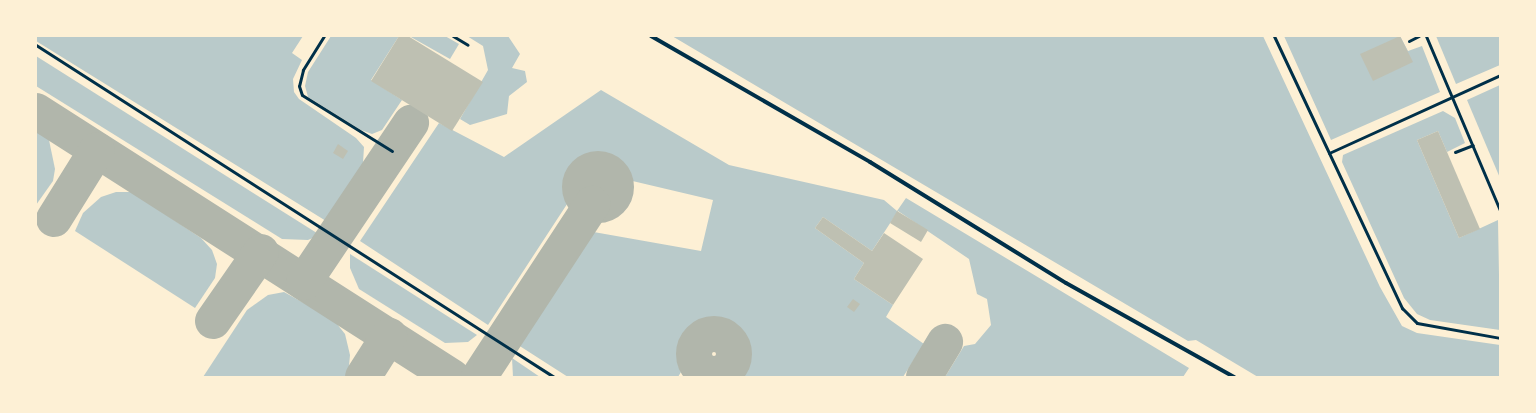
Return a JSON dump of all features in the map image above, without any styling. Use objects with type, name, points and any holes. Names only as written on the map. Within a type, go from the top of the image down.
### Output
[{"type":"street","points":[[651,36],[659,38],[870,162],[1066,283],[1234,377]]},
{"type":"lane","points":[[324,36],[303,70],[299,86],[302,95],[392,151]]},
{"type":"lane","points":[[453,36],[468,45]]},
{"type":"lane","points":[[1274,36],[1402,308],[1417,323],[1500,338]]},
{"type":"lane","points":[[1408,41],[1419,36]]},
{"type":"lane","points":[[1426,36],[1500,210]]},
{"type":"lane","points":[[36,45],[554,377]]},
{"type":"lane","points":[[1328,153],[1500,76]]},
{"type":"lane","points":[[1455,152],[1473,145]]},
{"type":"shaded area","points":[[36,36],[303,36],[292,53],[302,60],[293,79],[294,92],[299,99],[356,138],[364,147],[363,163],[335,214],[326,221],[36,41]]},
{"type":"shaded area","points":[[331,36],[399,36],[371,80],[402,100],[382,130],[372,134],[361,130],[308,97],[305,86],[308,72]]},
{"type":"shaded area","points":[[409,36],[445,36],[459,44],[450,59]]},
{"type":"shaded area","points":[[467,36],[508,36],[520,54],[512,68],[525,71],[527,82],[509,96],[507,114],[470,125],[460,119],[488,70],[483,46]]},
{"type":"shaded area","points":[[672,36],[1263,36],[1380,287],[1402,326],[1417,333],[1500,345],[1500,377],[1258,377],[1196,340],[1188,341]]},
{"type":"shaded area","points":[[1284,36],[1400,36],[1408,51],[1422,46],[1440,92],[1331,140]]},
{"type":"shaded area","points":[[1436,36],[1500,36],[1500,65],[1456,84]]},
{"type":"shaded area","points":[[36,56],[320,235],[308,240],[282,239],[36,86]]},
{"type":"shaded area","points":[[1500,85],[1500,178],[1467,100]]},
{"type":"shaded area","points":[[601,90],[729,165],[884,200],[897,211],[906,198],[1189,368],[1183,377],[945,377],[964,346],[975,344],[991,325],[987,299],[977,294],[969,259],[898,211],[872,251],[823,217],[815,228],[864,263],[854,279],[893,305],[886,317],[924,344],[903,377],[734,377],[745,362],[737,336],[741,332],[727,323],[724,327],[715,323],[703,326],[691,336],[684,347],[684,360],[678,365],[681,372],[678,377],[568,377],[515,343],[588,231],[701,251],[713,200],[624,179],[617,167],[603,160],[589,160],[577,169],[572,179],[573,195],[488,325],[360,241],[439,123],[504,157]]},
{"type":"shaded area","points":[[1443,111],[1455,118],[1465,143],[1447,152],[1438,131],[1417,140],[1459,238],[1498,220],[1500,330],[1430,320],[1417,314],[1404,298],[1342,162],[1343,155]]},
{"type":"shaded area","points":[[36,129],[49,140],[55,169],[53,181],[36,205]]},
{"type":"shaded area","points":[[116,192],[132,192],[201,238],[212,250],[217,264],[215,278],[195,308],[75,231],[83,213],[101,197]]},
{"type":"shaded area","points":[[350,254],[477,335],[468,342],[445,343],[359,289],[350,268]]},
{"type":"shaded area","points":[[284,292],[333,319],[345,334],[350,355],[348,377],[203,377],[247,310],[268,295]]},
{"type":"shaded area","points":[[512,358],[540,377],[513,377]]},
{"type":"building","points":[[399,36],[408,36],[483,82],[452,131],[371,81]]},
{"type":"building","points":[[1400,36],[1413,62],[1373,81],[1360,54]]},
{"type":"building","points":[[1438,131],[1480,229],[1459,238],[1417,140]]},
{"type":"building","points":[[338,144],[348,151],[343,159],[333,153]]},
{"type":"building","points":[[897,211],[928,230],[921,242],[890,223]]},
{"type":"building","points":[[823,217],[872,251],[884,233],[923,259],[893,305],[854,279],[864,263],[815,228]]},
{"type":"building","points":[[853,299],[860,304],[854,312],[847,307]]},
{"type":"taxiway","points":[[36,111],[452,377]]},
{"type":"taxiway","points":[[304,282],[411,123]]},
{"type":"taxiway","points":[[54,219],[97,150]]},
{"type":"taxiway","points":[[598,169],[611,174],[616,187],[611,200],[598,205],[585,200],[580,187],[585,174],[598,169]]},
{"type":"taxiway","points":[[479,377],[592,204]]},
{"type":"taxiway","points":[[213,321],[261,252]]},
{"type":"taxiway","points":[[718,334],[725,337],[731,343],[734,354],[733,362],[725,371],[718,374],[710,374],[703,371],[695,362],[694,350],[697,343],[706,335],[718,334]]},
{"type":"taxiway","points":[[363,377],[389,336]]},
{"type":"taxiway","points":[[924,377],[945,342]]}]
